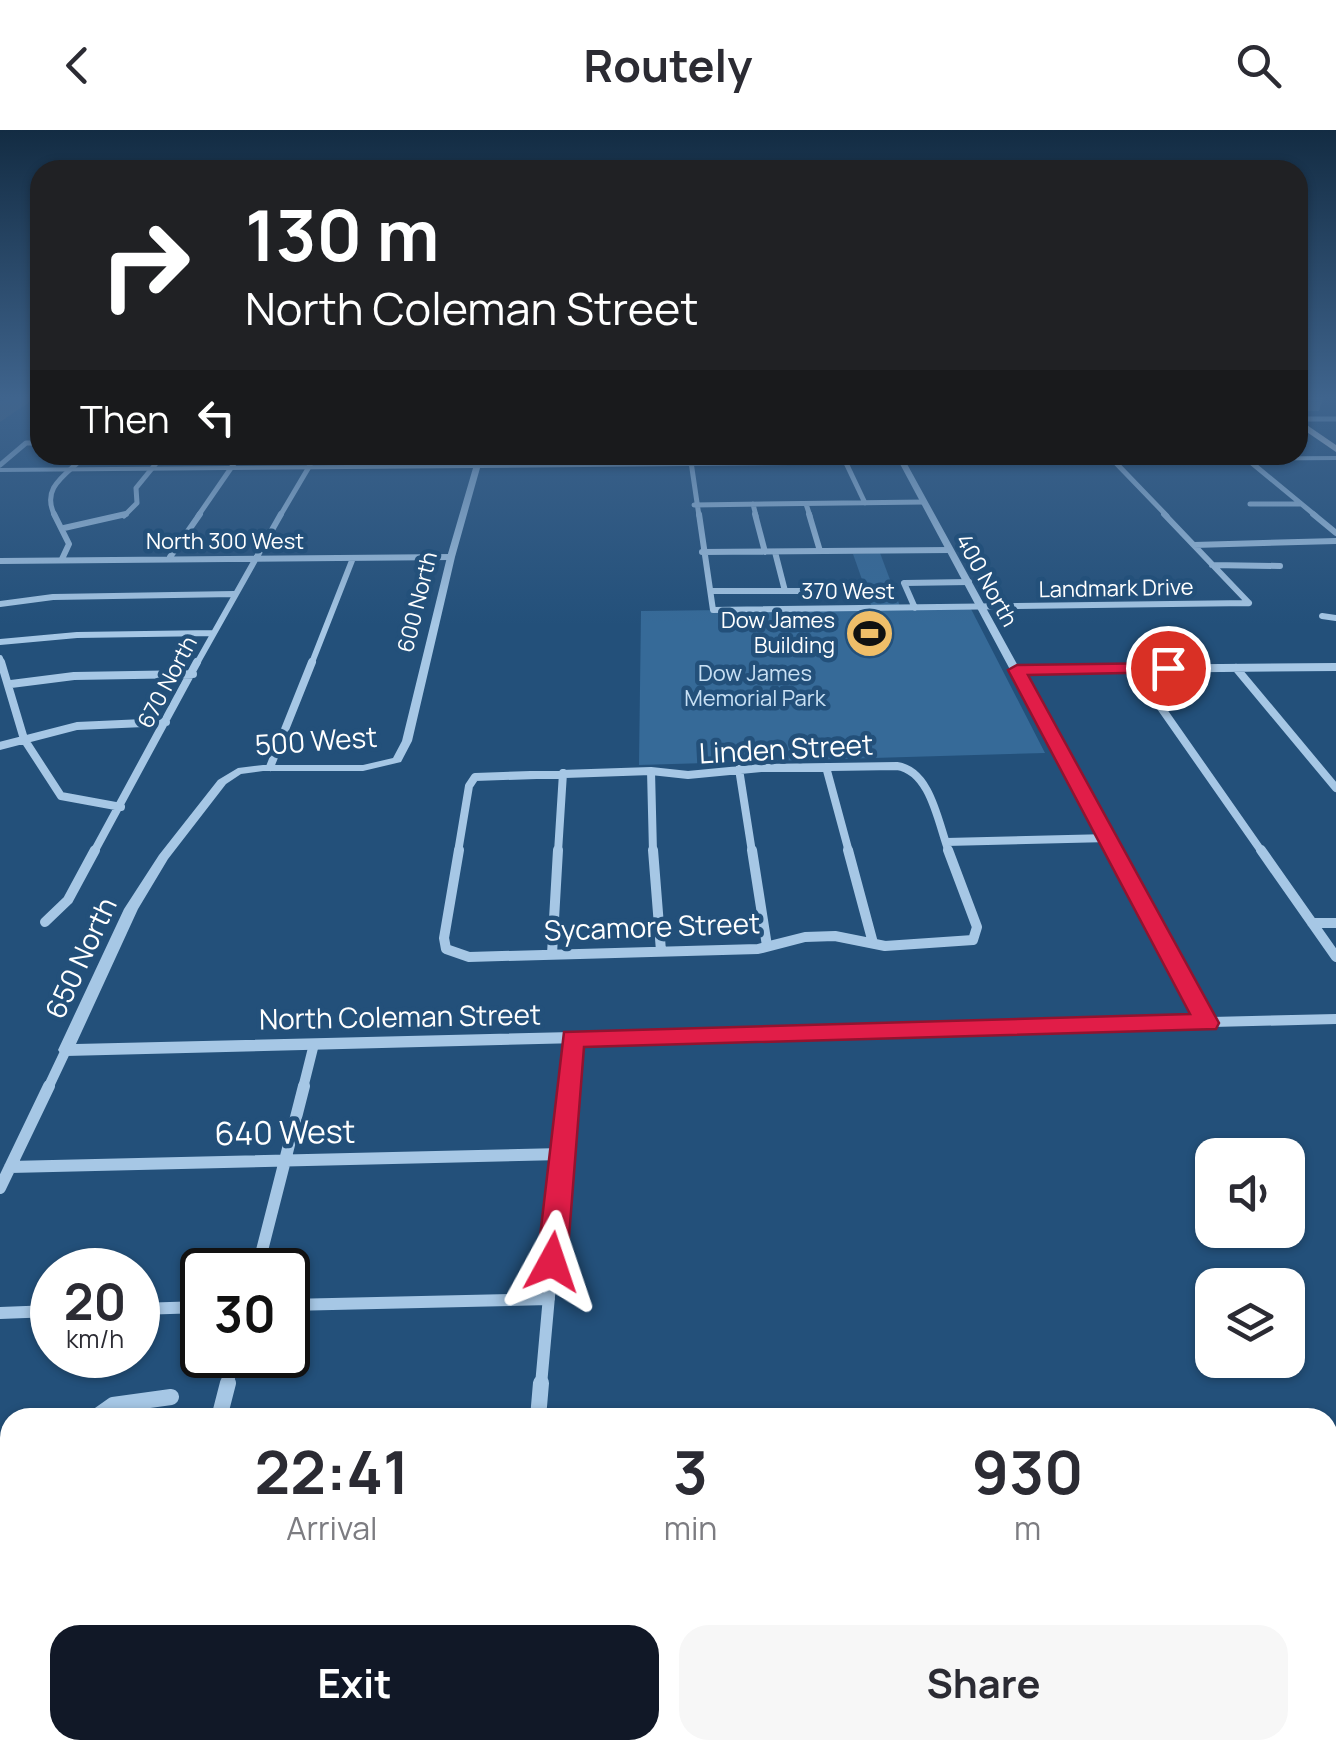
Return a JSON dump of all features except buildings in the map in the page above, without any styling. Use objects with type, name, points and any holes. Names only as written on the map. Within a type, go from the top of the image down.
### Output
[{"type":"street","points":[[62,560],[70,544],[48,502],[50,491],[69,473]]},
{"type":"street","points":[[64,528],[123,517],[137,503],[136,488],[148,473]]},
{"type":"street","points":[[170,558],[229,473]]},
{"type":"street","name":"670 North","points":[[45,922],[68,900],[234,594],[307,473]]},
{"type":"street","name":"600 North","points":[[397,760],[407,741],[475,473]]},
{"type":"street","points":[[692,473],[710,591],[838,590]]},
{"type":"street","points":[[851,473],[864,503]]},
{"type":"street","name":"400 North","points":[[908,473],[1207,1023]]},
{"type":"street","points":[[1125,473],[1212,565],[1280,566]]},
{"type":"street","points":[[1264,473],[1336,533]]},
{"type":"street","points":[[694,505],[924,502]]},
{"type":"street","points":[[753,504],[765,552]]},
{"type":"street","points":[[806,504],[820,551]]},
{"type":"street","points":[[1250,504],[1301,504]]},
{"type":"street","points":[[1194,545],[1336,541]]},
{"type":"street","points":[[702,552],[950,550]]},
{"type":"street","points":[[775,552],[785,590]]},
{"type":"street","name":"North 300 West","points":[[0,561],[451,557]]},
{"type":"street","points":[[270,768],[352,558]]},
{"type":"street","name":"Landmark Drive","points":[[983,608],[1249,603],[1212,565]]},
{"type":"street","points":[[915,608],[904,583],[969,582]]},
{"type":"street","name":"370 West","points":[[710,591],[713,610],[983,608]]},
{"type":"street","points":[[0,604],[54,598],[234,594]]},
{"type":"street","points":[[1322,616],[1336,618]]},
{"type":"street","points":[[0,642],[76,635],[213,633]]},
{"type":"street","points":[[0,658],[11,684],[24,739],[61,796],[120,807]]},
{"type":"street","points":[[1017,670],[1336,667]]},
{"type":"street","points":[[1236,668],[1336,788]]},
{"type":"street","points":[[1134,669],[1336,957]]},
{"type":"street","points":[[11,684],[74,676],[193,674]]},
{"type":"street","points":[[0,746],[77,726],[166,722]]},
{"type":"street","name":"500 West","points":[[238,771],[363,768],[397,760]]},
{"type":"street","name":"Linden Street","points":[[450,954],[444,938],[469,786],[475,778],[564,773],[650,771],[678,777],[709,776],[739,769],[897,766],[917,771],[978,927],[973,940]]},
{"type":"street","points":[[826,767],[873,944]]},
{"type":"street","points":[[739,769],[767,946]]},
{"type":"street","name":"650 North","points":[[0,1188],[144,886],[205,800],[238,771]]},
{"type":"street","points":[[650,771],[656,861],[653,885],[658,893],[661,952]]},
{"type":"street","points":[[552,954],[564,773]]},
{"type":"street","points":[[946,842],[1109,838]]},
{"type":"street","points":[[1312,923],[1336,923]]},
{"type":"street","name":"Sycamore Street","points":[[450,954],[661,952],[767,946],[804,937],[835,936],[873,944],[955,944],[973,940]]},
{"type":"street","name":"North Coleman Street","points":[[66,1050],[1336,1019]]},
{"type":"street","points":[[539,1408],[572,1038]]},
{"type":"street","points":[[262,1248],[314,1044]]},
{"type":"street","name":"640 West","points":[[10,1167],[562,1154]]},
{"type":"street","points":[[310,1304],[549,1299]]},
{"type":"street","points":[[0,1312],[30,1311]]},
{"type":"street","points":[[222,1408],[229,1378]]},
{"type":"street","points":[[109,1408],[171,1397]]},
{"type":"green space","name":"Dow James Memorial Park","points":[[880,553],[901,609],[971,609],[1045,753],[639,765],[641,611],[872,608],[853,554]]},
{"type":"place","name":"Dow James Building","points":[[870,633]]},
{"type":"route","points":[[552,1262],[572,1038],[1207,1023],[1017,670],[1168,668]]}]
